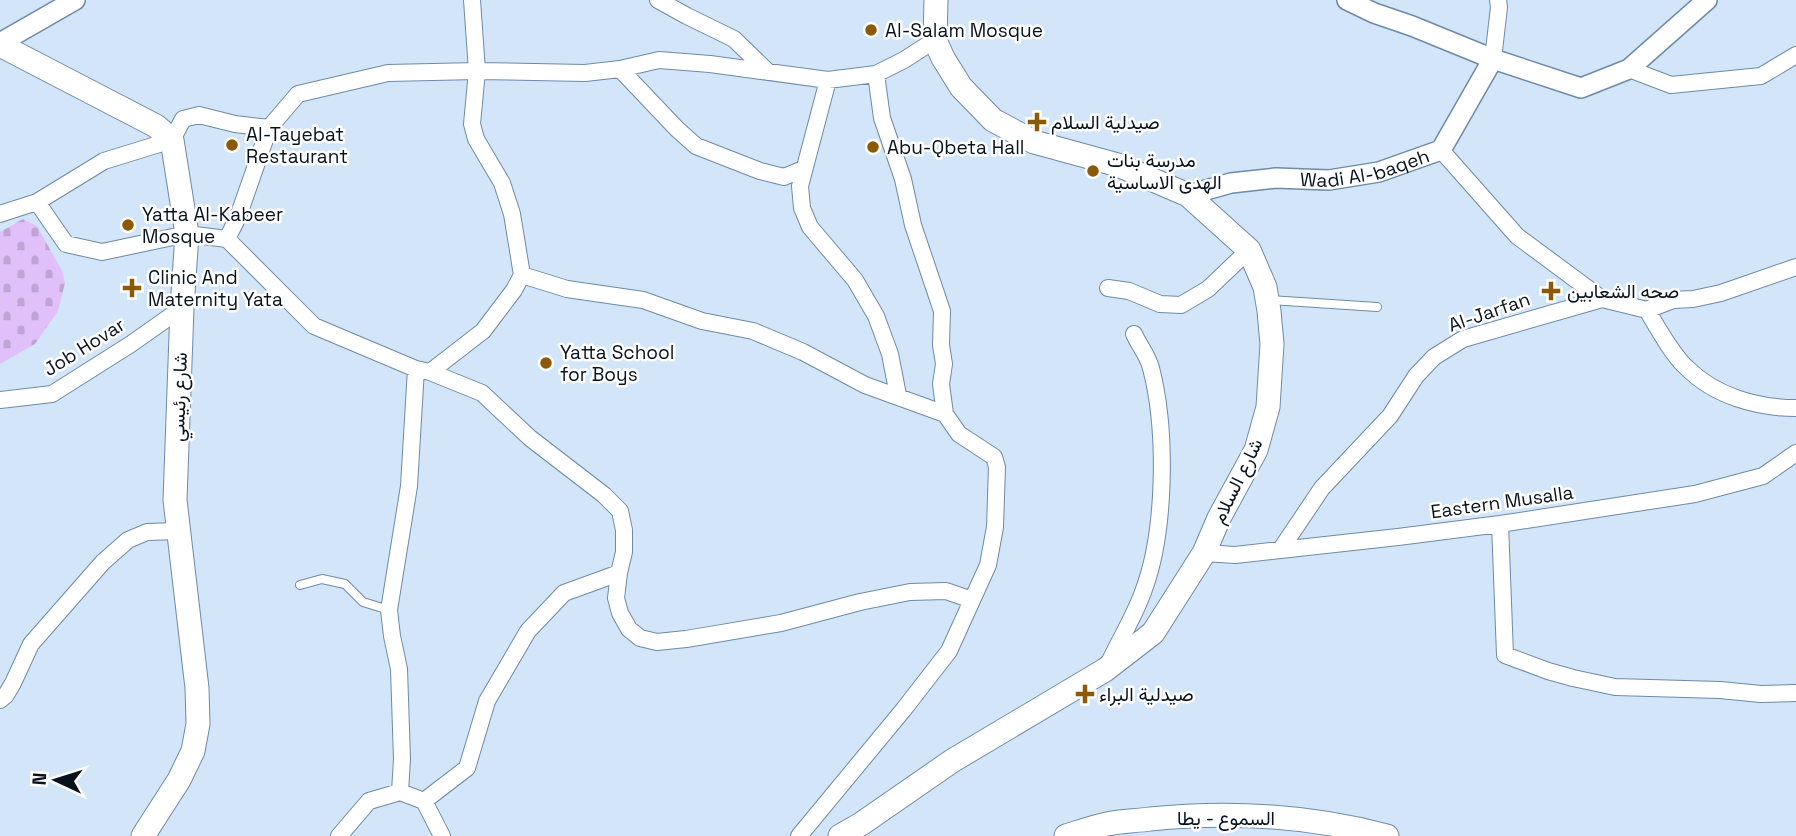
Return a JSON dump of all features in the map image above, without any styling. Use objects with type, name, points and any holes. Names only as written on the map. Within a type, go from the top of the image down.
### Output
[{"type":"main road","name":"شارع السلام","points":[[840,836],[952,761],[1105,670],[1153,633],[1204,553],[1219,518],[1256,450],[1268,407],[1272,344],[1267,300],[1265,287],[1249,250],[1188,195],[1118,164],[1034,142],[993,120],[961,87],[943,58],[935,40],[936,0]]},
{"type":"main road","points":[[0,44],[156,126],[172,140]]},
{"type":"main road","name":"شارع رئيسي","points":[[144,836],[179,780],[193,751],[198,724],[197,688],[175,500],[187,234],[172,140]]},
{"type":"main road","name":"السموع - يطا","points":[[1066,836],[1109,823],[1180,816],[1233,816],[1292,818],[1387,836]]},
{"type":"main road","name":"السموع - يطا","points":[[1135,836],[1211,829],[1265,829],[1320,836]]},
{"type":"street","points":[[0,44],[75,0]]},
{"type":"street","points":[[400,792],[402,759],[399,668],[389,610],[409,486],[423,371],[483,331],[522,275],[512,214],[502,183],[476,139],[472,124],[477,71],[472,0]]},
{"type":"street","points":[[658,0],[734,39],[768,72]]},
{"type":"street","points":[[1347,0],[1493,59],[1581,88],[1629,69],[1707,0]]},
{"type":"street","points":[[1493,59],[1498,0]]},
{"type":"street","points":[[227,239],[239,217],[269,128],[298,94],[388,73],[477,71],[585,74],[659,60],[828,80],[876,74],[904,61],[935,40]]},
{"type":"street","points":[[1629,69],[1671,85],[1761,76],[1796,55]]},
{"type":"street","name":"Wadi Al-baqeh","points":[[1188,195],[1231,183],[1276,178],[1329,180],[1379,172],[1441,150],[1493,59]]},
{"type":"street","points":[[620,69],[696,146],[760,171],[784,177],[803,169]]},
{"type":"street","points":[[799,836],[949,651],[988,565],[995,527],[997,467],[994,457],[959,434],[945,414],[941,384],[944,364],[941,345],[942,311],[913,225],[903,179],[882,118],[876,74]]},
{"type":"street","points":[[828,80],[803,169],[800,197],[805,218],[855,280],[876,316],[890,354],[898,395]]},
{"type":"street","points":[[0,214],[37,202],[104,161],[172,140],[183,119],[199,116],[269,128]]},
{"type":"street","points":[[1441,150],[1517,236],[1602,299]]},
{"type":"street","points":[[37,202],[66,244],[102,252],[187,234],[227,239],[314,326],[482,393],[530,438],[604,495],[620,511],[624,530],[624,552],[616,598],[620,613],[629,629],[640,638],[657,642],[686,639],[781,623],[910,592],[946,591],[972,600]]},
{"type":"street","points":[[1108,288],[1129,291],[1160,304],[1181,305],[1208,289],[1249,250]]},
{"type":"street","points":[[1796,267],[1721,293],[1673,300],[1647,310],[1685,367],[1710,386],[1749,403],[1796,408]]},
{"type":"street","points":[[522,275],[567,289],[643,300],[702,321],[753,331],[803,352],[865,385],[945,414]]},
{"type":"street","name":"Al-Jarfan","points":[[1281,549],[1322,488],[1390,416],[1412,380],[1434,358],[1463,339],[1602,299],[1647,310]]},
{"type":"street","name":"Job Hovar","points":[[0,400],[52,394],[182,308]]},
{"type":"street","points":[[1105,670],[1143,592],[1157,539],[1162,468],[1158,406],[1150,365],[1134,334]]},
{"type":"street","name":"Eastern Musalla","points":[[1204,553],[1235,555],[1500,524],[1695,494],[1763,476],[1795,456]]},
{"type":"street","points":[[1500,524],[1505,655],[1560,675],[1615,687],[1761,694],[1796,692]]},
{"type":"street","points":[[0,700],[13,683],[31,644],[103,562],[128,540],[147,532],[179,531]]},
{"type":"street","points":[[424,801],[467,768],[487,701],[528,631],[564,593],[619,573]]},
{"type":"street","points":[[339,836],[369,801],[400,792],[424,801],[442,836]]},
{"type":"lane","points":[[1267,300],[1377,307]]},
{"type":"lane","points":[[300,585],[322,579],[345,584],[363,602],[389,610]]},
{"type":"green space","points":[[23,219],[37,226],[62,271],[65,283],[58,311],[35,344],[0,364],[0,232]]},
{"type":"place","name":"Al-Salam Mosque","points":[[871,30]]},
{"type":"place","name":"صيدلية السلام","points":[[1037,122]]},
{"type":"place","name":"Al-Tayebat Restaurant","points":[[232,145]]},
{"type":"place","name":"Abu-Qbeta Hall","points":[[873,147]]},
{"type":"place","name":"مدرسة بنات الهدى الاساسية","points":[[1093,171]]},
{"type":"place","name":"Yatta Al-Kabeer Mosque","points":[[128,225]]},
{"type":"place","name":"Clinic And Maternity Yata","points":[[132,288]]},
{"type":"place","name":"صحه الشعابين","points":[[1551,291]]},
{"type":"place","name":"Yatta School for Boys","points":[[546,363]]},
{"type":"place","name":"صيدلية البراء","points":[[1085,694]]}]
